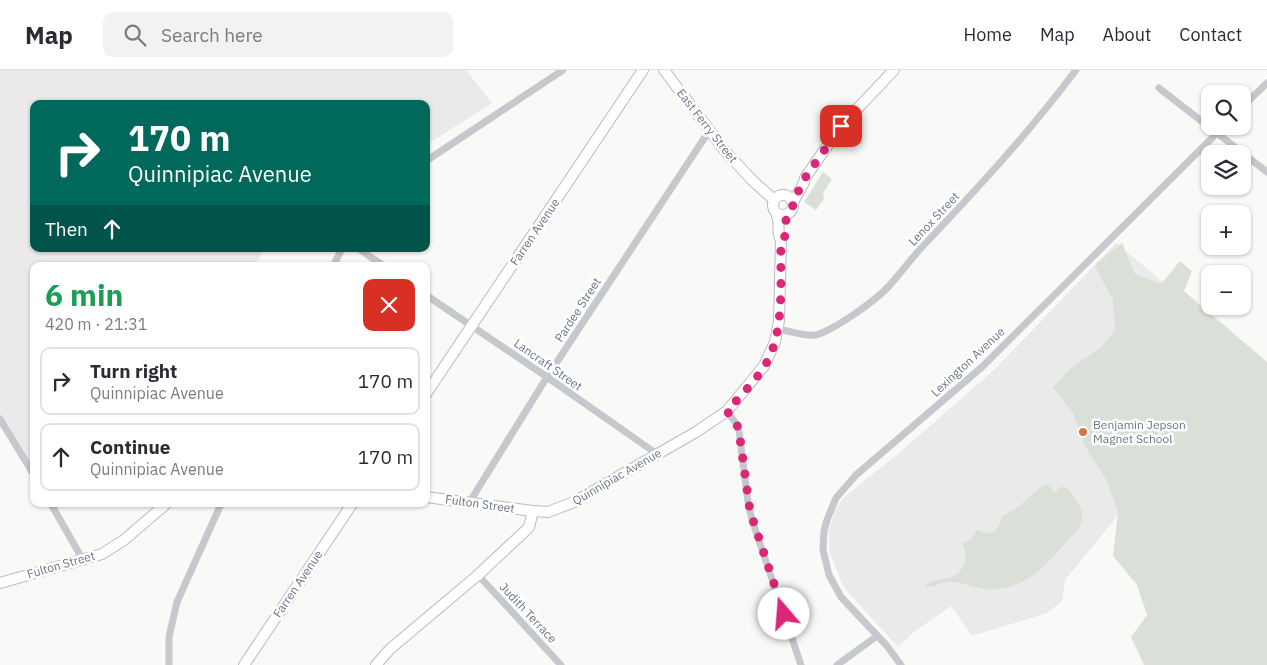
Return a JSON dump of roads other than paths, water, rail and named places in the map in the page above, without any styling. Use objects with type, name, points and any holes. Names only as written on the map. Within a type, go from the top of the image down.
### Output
[{"type":"main road","name":"Farren Avenue","points":[[430,388],[643,70]]},
{"type":"main road","name":"East Ferry Street","points":[[664,70],[708,131],[744,172],[778,198]]},
{"type":"main road","name":"Quinnipiac Avenue","points":[[781,241],[785,236],[786,220],[795,196],[804,183],[805,178],[841,126],[894,70]]},
{"type":"main road","name":"Quinnipiac Avenue","points":[[778,198],[788,193],[800,180],[805,178]]},
{"type":"main road","points":[[778,198],[789,198],[791,209],[783,215],[776,213],[773,206],[778,198]]},
{"type":"main road","name":"Quinnipiac Avenue","points":[[533,511],[548,512],[574,502],[711,423],[727,411],[767,362],[776,342],[778,330],[781,241],[779,236],[779,220],[776,213]]},
{"type":"main road","name":"Fulton Street","points":[[430,498],[533,511]]},
{"type":"main road","name":"Fulton Street","points":[[0,583],[94,557],[113,548],[162,507]]},
{"type":"main road","name":"Farren Avenue","points":[[244,665],[350,507]]},
{"type":"main road","points":[[376,665],[390,649],[478,576],[529,527],[533,511]]},
{"type":"street","points":[[430,158],[563,70]]},
{"type":"street","name":"Lenox Street","points":[[778,330],[809,336],[817,334],[847,319],[886,289],[1024,137],[1076,70]]},
{"type":"street","points":[[1251,99],[1267,82]]},
{"type":"street","points":[[1159,88],[1201,120]]},
{"type":"street","name":"Pardee Street","points":[[469,503],[547,377],[708,131]]},
{"type":"street","name":"Lexington Avenue","points":[[901,665],[841,597],[829,575],[825,560],[824,541],[827,520],[841,492],[856,475],[982,367],[1216,135]]},
{"type":"street","points":[[1221,135],[1267,172]]},
{"type":"street","points":[[363,252],[378,262]]},
{"type":"street","name":"Lancraft Street","points":[[430,298],[657,454]]},
{"type":"street","points":[[727,411],[739,431],[752,520],[801,665]]},
{"type":"street","points":[[0,419],[30,468]]},
{"type":"street","points":[[53,507],[83,560]]},
{"type":"street","points":[[169,665],[169,637],[176,602],[220,507]]},
{"type":"street","name":"Judith Terrace","points":[[478,576],[561,665]]},
{"type":"street","points":[[839,664],[877,636]]},
{"type":"place","name":"Benjamin Jepson Magnet School","points":[[1083,432]]}]
